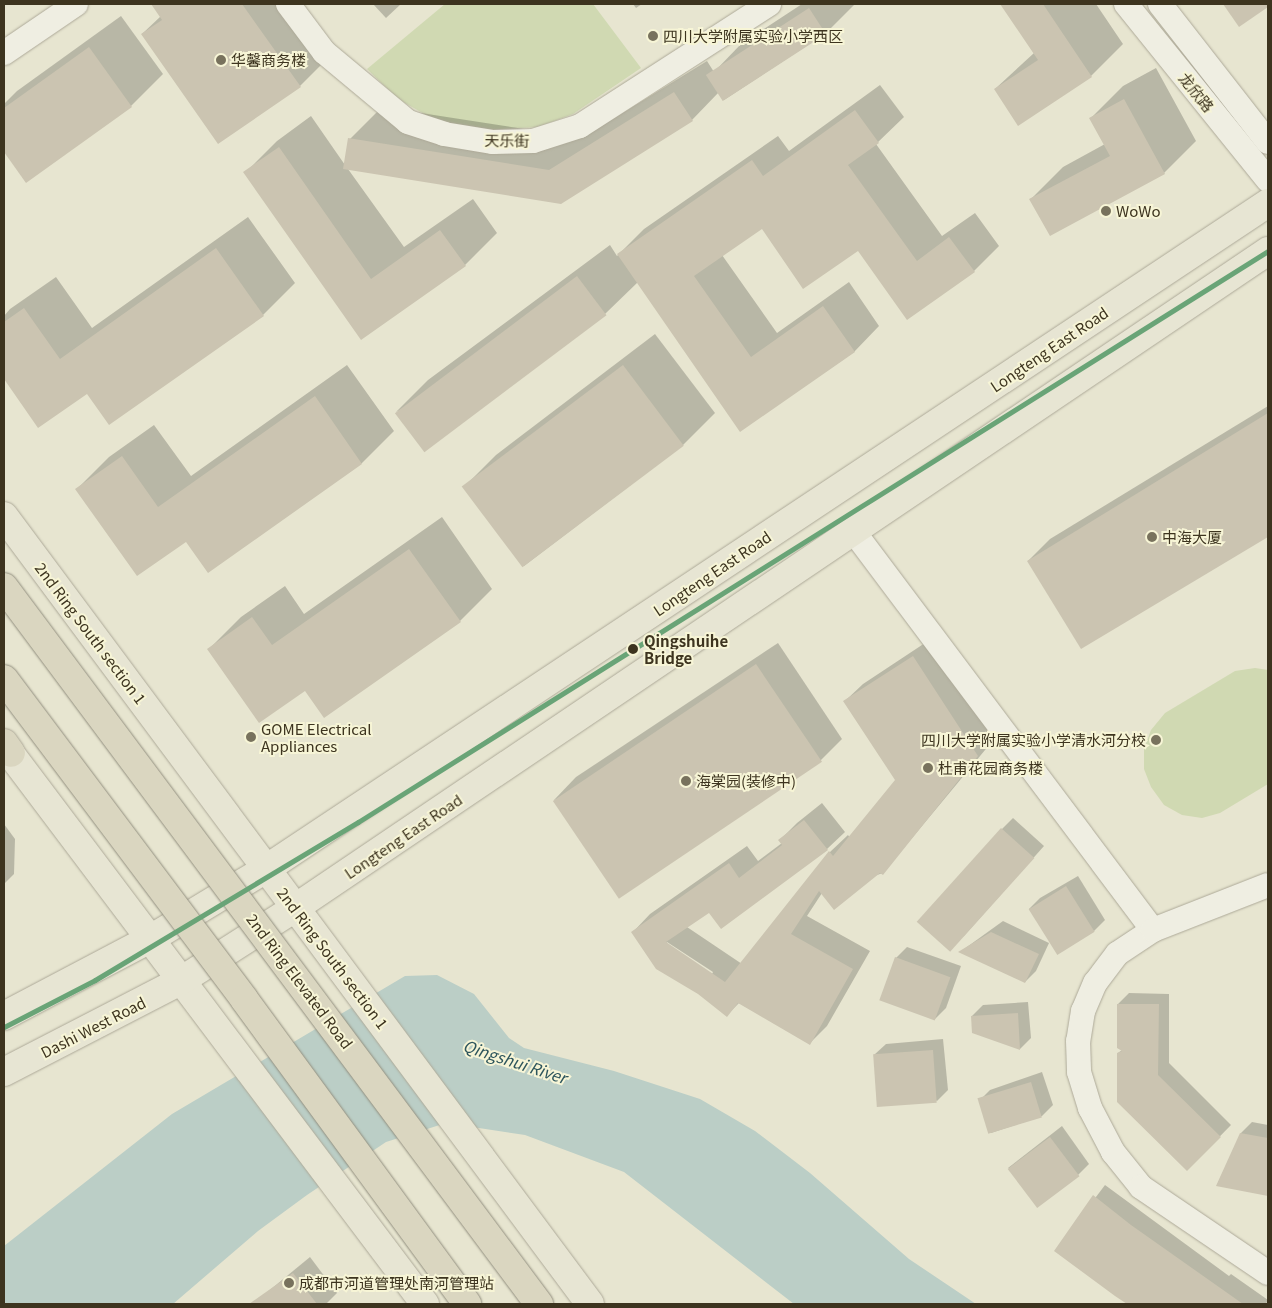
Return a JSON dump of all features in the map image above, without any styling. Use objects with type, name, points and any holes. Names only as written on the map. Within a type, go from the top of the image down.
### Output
[{"type":"highway","name":"2nd Ring Elevated Road","points":[[4,587],[539,1304]]},
{"type":"highway","points":[[4,679],[244,998],[467,1304]]},
{"type":"main road","name":"Longteng East Road","points":[[152,938],[266,869],[1268,203]]},
{"type":"main road","name":"Longteng East Road","points":[[182,980],[296,908],[1268,251]]},
{"type":"main road","name":"2nd Ring South section 1","points":[[4,516],[590,1304]]},
{"type":"main road","points":[[6,747],[152,938],[425,1304]]},
{"type":"main road","points":[[4,1016],[152,938]]},
{"type":"main road","name":"Dashi West Road","points":[[4,1072],[182,980]]},
{"type":"street","points":[[4,53],[76,4]]},
{"type":"street","name":"天乐街","points":[[288,4],[324,52],[408,122],[444,134],[493,142],[533,141],[580,126],[769,4]]},
{"type":"street","name":"龙欣路","points":[[1126,4],[1268,180]]},
{"type":"street","points":[[1160,4],[1268,142]]},
{"type":"street","points":[[854,532],[1153,930]]},
{"type":"street","points":[[1268,885],[1153,930],[1118,954],[1095,983],[1083,1011],[1078,1041],[1079,1072],[1090,1108],[1113,1152],[1141,1187],[1268,1273]]},
{"type":"green space","points":[[445,4],[593,4],[641,68],[573,114],[538,127],[486,130],[440,123],[398,99],[367,69]]},
{"type":"green space","points":[[1255,668],[1268,670],[1268,784],[1220,813],[1202,818],[1182,815],[1164,805],[1151,787],[1144,769],[1144,749],[1151,730],[1165,713],[1235,671]]},
{"type":"water","name":"Qingshui River","points":[[437,975],[474,994],[509,1038],[524,1048],[614,1071],[700,1099],[755,1131],[810,1173],[909,1259],[976,1304],[794,1304],[624,1172],[525,1135],[446,1123],[386,1142],[307,1195],[258,1231],[173,1304],[4,1304],[4,1246],[172,1114],[405,976]]},
{"type":"building","name":"华馨商务楼","points":[[151,4],[242,4],[301,87],[218,144],[141,34],[162,20]]},
{"type":"building","points":[[1000,4],[1043,4],[1092,77],[1018,126],[994,89],[1038,60]]},
{"type":"building","points":[[1223,4],[1268,4],[1268,7],[1239,27]]},
{"type":"building","points":[[809,8],[826,34],[723,101],[706,75]]},
{"type":"building","points":[[89,47],[132,107],[26,183],[4,152],[4,108]]},
{"type":"building","points":[[674,92],[693,121],[561,204],[343,169],[348,138],[549,170]]},
{"type":"building","points":[[1124,99],[1165,174],[1050,236],[1029,199],[1110,156],[1089,118]]},
{"type":"building","points":[[855,110],[879,143],[848,165],[917,261],[949,237],[975,272],[907,320],[858,251],[803,289],[762,229],[694,276],[751,357],[823,306],[855,352],[740,432],[617,254],[752,160],[763,176]]},
{"type":"building","points":[[279,147],[371,279],[440,230],[466,266],[361,340],[243,172]]},
{"type":"building","points":[[216,248],[264,316],[109,425],[87,394],[38,428],[4,379],[4,322],[24,308],[60,359]]},
{"type":"building","points":[[577,276],[606,315],[424,452],[395,413]]},
{"type":"building","points":[[623,365],[684,446],[522,567],[462,487]]},
{"type":"building","points":[[315,396],[362,464],[208,573],[186,542],[137,576],[75,489],[122,456],[158,507]]},
{"type":"building","name":"中海大厦","points":[[1268,413],[1268,537],[1081,649],[1027,561]]},
{"type":"building","points":[[409,549],[461,622],[324,718],[305,691],[259,723],[207,649],[252,617],[272,645]]},
{"type":"building","points":[[913,656],[978,756],[883,875],[880,873],[834,910],[819,891],[791,934],[853,969],[810,1045],[738,1003],[727,1017],[698,994],[656,969],[631,932],[729,863],[739,878],[782,845],[778,840],[804,820],[828,850],[721,929],[709,913],[666,942],[725,982],[829,851],[833,856],[895,780],[843,701]]},
{"type":"building","name":"海棠园(装修中)","points":[[756,664],[822,762],[619,899],[553,801]]},
{"type":"building","points":[[1001,828],[1034,858],[950,952],[917,922]]},
{"type":"building","points":[[1066,886],[1095,932],[1057,955],[1029,909]]},
{"type":"building","points":[[991,932],[1039,954],[1025,983],[958,952]]},
{"type":"building","points":[[895,957],[950,977],[935,1020],[879,1000]]},
{"type":"building","points":[[1117,1004],[1159,1004],[1158,1075],[1221,1137],[1187,1171],[1117,1102],[1117,1053],[1122,1051],[1117,1048]]},
{"type":"building","points":[[1018,1013],[1020,1050],[972,1033],[971,1016]]},
{"type":"building","points":[[933,1050],[937,1103],[877,1107],[873,1054]]},
{"type":"building","points":[[1031,1082],[1042,1117],[988,1134],[977,1098]]},
{"type":"building","points":[[1240,1133],[1268,1138],[1268,1196],[1216,1186]]},
{"type":"building","points":[[1050,1137],[1079,1176],[1037,1208],[1008,1169]]},
{"type":"building","points":[[1093,1195],[1131,1225],[1243,1304],[1127,1304],[1115,1296],[1054,1251]]},
{"type":"building","name":"成都市河道管理处南河管理站","points":[[293,1273],[317,1304],[249,1304]]},
{"type":"transit line","points":[[4,1027],[95,980],[358,822],[1268,251]]},
{"type":"place","name":"四川大学附属实验小学西区","points":[[653,36]]},
{"type":"place","name":"华馨商务楼","points":[[221,60]]},
{"type":"place","name":"WoWo","points":[[1106,211]]},
{"type":"place","name":"中海大厦","points":[[1152,537]]},
{"type":"place","name":"Qingshuihe Bridge","points":[[633,649]]},
{"type":"place","name":"GOME Electrical Appliances","points":[[251,737]]},
{"type":"place","name":"四川大学附属实验小学清水河分校","points":[[1156,740]]},
{"type":"place","name":"杜甫花园商务楼","points":[[928,768]]},
{"type":"place","name":"海棠园(装修中)","points":[[686,781]]},
{"type":"place","name":"成都市河道管理处南河管理站","points":[[289,1283]]}]
